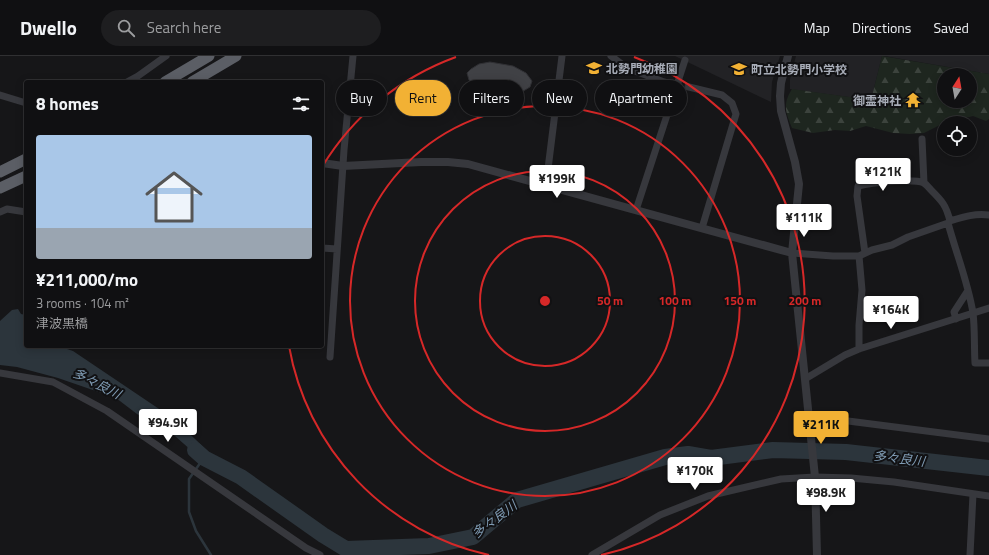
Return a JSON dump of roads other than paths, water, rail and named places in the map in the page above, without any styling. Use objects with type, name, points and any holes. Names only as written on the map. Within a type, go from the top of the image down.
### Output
[{"type":"highway","points":[[168,80],[209,56]]},
{"type":"highway","points":[[195,80],[236,56]]},
{"type":"highway","points":[[0,172],[24,160]]},
{"type":"highway","points":[[0,188],[24,177]]},
{"type":"street","points":[[131,80],[166,56]]},
{"type":"street","points":[[330,357],[343,166],[354,56]]},
{"type":"street","points":[[546,185],[562,56]]},
{"type":"street","points":[[611,56],[627,68],[659,80]]},
{"type":"street","points":[[788,56],[781,83],[780,96],[781,111],[795,162],[799,184],[792,253],[814,474],[817,555]]},
{"type":"street","points":[[636,210],[685,60]]},
{"type":"street","points":[[689,87],[722,95],[732,103],[736,114],[702,228]]},
{"type":"street","points":[[0,95],[24,102]]},
{"type":"street","points":[[922,139],[924,183],[946,207],[955,251],[961,264],[973,314],[975,363],[989,363]]},
{"type":"street","points":[[324,163],[343,166],[421,162],[468,164],[792,253],[833,256],[862,255],[892,245],[908,236],[971,215],[989,215]]},
{"type":"street","points":[[859,349],[862,255],[857,196],[858,186],[869,183],[924,183]]},
{"type":"street","points":[[0,212],[7,210],[24,212]]},
{"type":"street","points":[[324,248],[337,249]]},
{"type":"street","points":[[956,319],[954,312],[967,292]]},
{"type":"street","points":[[805,379],[823,370],[845,355],[859,349],[989,308]]},
{"type":"street","points":[[0,373],[53,382],[107,412],[306,548],[320,555]]},
{"type":"street","points":[[809,418],[989,439]]},
{"type":"street","points":[[592,555],[660,515],[708,496],[781,479],[814,474],[894,482],[989,496]]},
{"type":"street","points":[[970,555],[973,494]]},
{"type":"water","points":[[18,309],[21,314],[24,315],[24,348],[64,348],[73,351],[174,419],[215,458],[210,467],[175,436],[137,414],[116,398],[58,378],[17,367],[0,365],[0,321],[12,310]]},
{"type":"waterway","name":"多々良川","points":[[195,450],[204,458],[241,477],[323,535],[346,549],[429,546],[473,537],[517,500],[665,457],[688,454],[711,458],[773,450],[846,452],[989,468]]},
{"type":"waterway","points":[[203,459],[189,479],[189,512],[196,531],[211,555]]},
{"type":"place","name":"北勢門幼稚園","points":[[594,68]]},
{"type":"place","name":"町立北勢門小学校","points":[[739,69]]},
{"type":"place","name":"御霊神社","points":[[913,100]]}]
